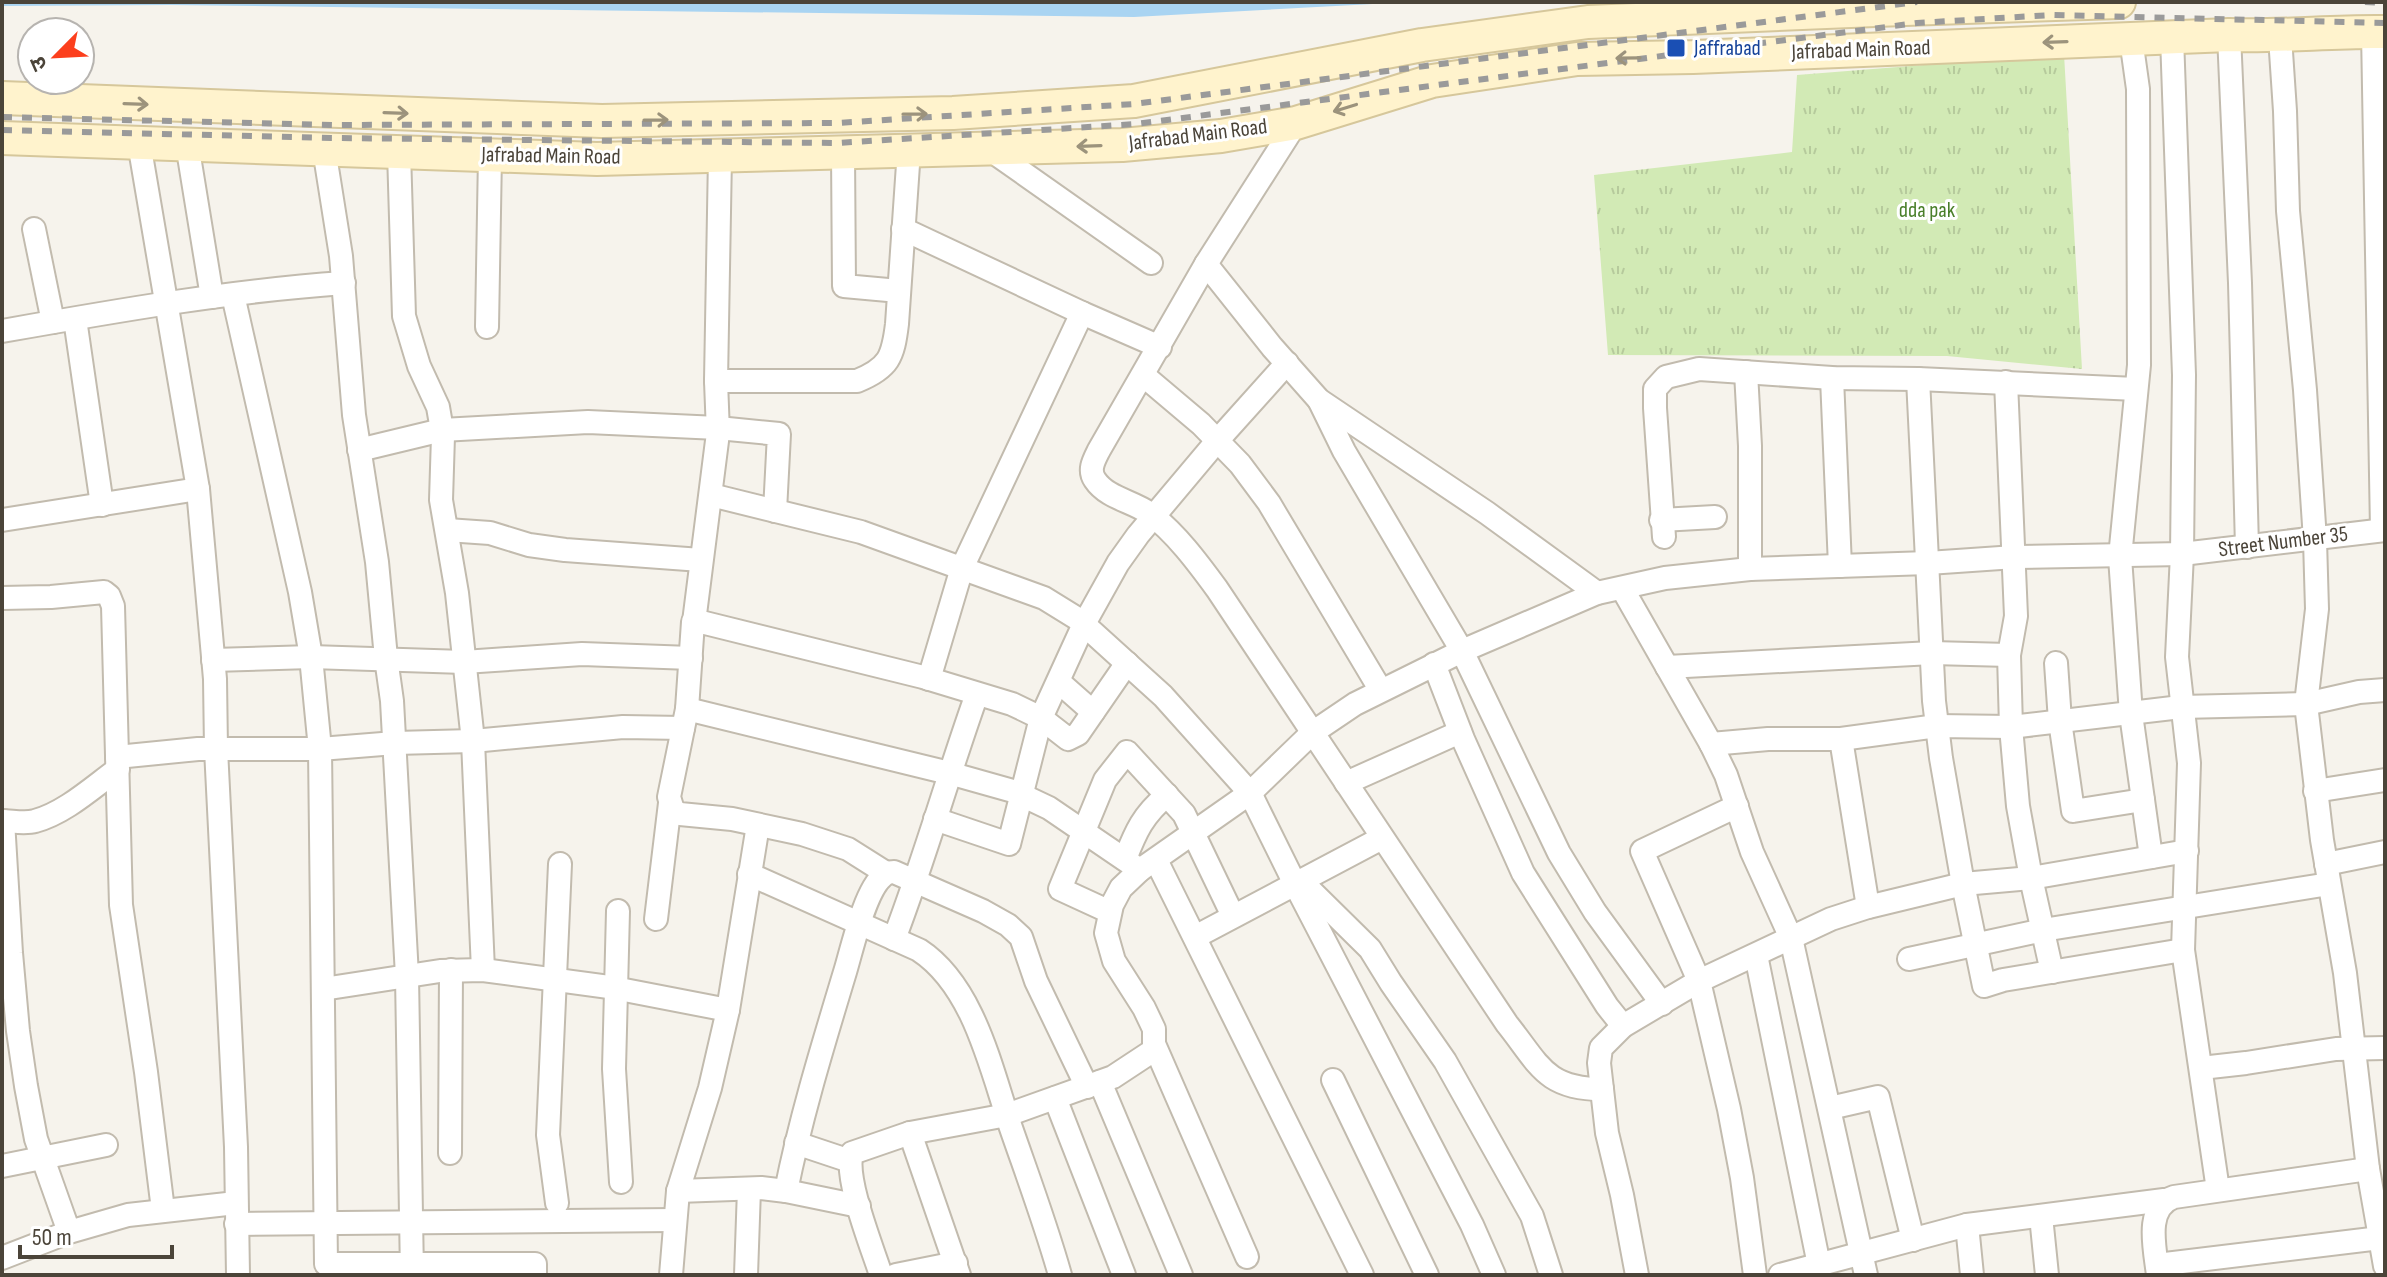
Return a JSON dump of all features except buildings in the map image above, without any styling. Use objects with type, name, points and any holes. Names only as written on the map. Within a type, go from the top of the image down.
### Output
[{"type":"main road","name":"Jafrabad Main Road","points":[[2,98],[602,121],[953,113],[1134,101],[1390,51],[1588,22],[2119,2]]},
{"type":"main road","points":[[2092,41],[2093,3]]},
{"type":"main road","name":"Jafrabad Main Road","points":[[2,138],[597,159],[1136,144],[1221,136],[1296,123],[1432,81],[1577,59],[2379,32]]},
{"type":"main road","points":[[1390,51],[1400,90]]},
{"type":"street","points":[[2379,32],[2384,530]]},
{"type":"street","points":[[2229,35],[2247,547]]},
{"type":"street","points":[[2172,37],[2184,375],[2182,554],[2177,657],[2189,763],[2183,950],[2218,1190]]},
{"type":"street","points":[[2280,37],[2288,211],[2315,540],[2317,609],[2306,704],[2315,791],[2345,973],[2368,1169],[2379,1199],[2380,1238],[2385,1266]]},
{"type":"street","points":[[2131,39],[2138,89],[2139,365],[2120,557],[2131,714],[2151,857]]},
{"type":"street","points":[[1296,123],[1206,264],[1099,450],[1092,472],[1103,489],[1153,517],[1192,556],[1217,589],[1507,1024],[1546,1074],[1562,1084],[1579,1089],[1602,1089]]},
{"type":"street","points":[[139,143],[198,489],[213,660],[236,1147],[238,1275]]},
{"type":"street","points":[[187,144],[300,592],[311,657],[320,749],[326,1264],[412,1269],[535,1264],[535,1275]]},
{"type":"street","points":[[324,149],[344,283],[354,415],[377,562],[392,701],[407,976],[412,1269]]},
{"type":"street","points":[[989,149],[1151,263]]},
{"type":"street","points":[[716,381],[857,381],[885,365],[894,347],[909,150]]},
{"type":"street","points":[[399,152],[404,316],[419,366],[438,407],[442,430],[441,500],[457,593],[473,741],[483,970]]},
{"type":"street","points":[[843,152],[844,286],[899,291]]},
{"type":"street","points":[[487,327],[490,155]]},
{"type":"street","points":[[656,919],[670,803],[685,719],[718,428],[720,156]]},
{"type":"street","points":[[34,229],[64,320],[102,505]]},
{"type":"street","points":[[903,229],[1160,347]]},
{"type":"street","points":[[1206,264],[1319,400],[1344,451],[1462,651],[1559,853],[1595,912],[1662,1004]]},
{"type":"street","points":[[2,331],[168,303],[275,288],[344,283]]},
{"type":"street","points":[[929,679],[962,568],[1082,313]]},
{"type":"street","points":[[935,819],[1009,844],[1041,718],[1084,624],[1118,563],[1217,441],[1287,363]]},
{"type":"street","points":[[1715,517],[1663,528],[1655,389],[1666,377],[1699,369],[1832,378],[2136,389]]},
{"type":"street","points":[[1746,372],[1750,446],[1750,569]]},
{"type":"street","points":[[1143,375],[1201,424],[1240,464],[1269,503],[1380,689]]},
{"type":"street","points":[[1832,378],[1840,566]]},
{"type":"street","points":[[1918,379],[1937,726],[1963,884],[1984,986],[2183,950]]},
{"type":"street","points":[[2006,382],[2016,616],[2009,655],[2011,727],[2018,806],[2052,972]]},
{"type":"street","points":[[1319,400],[1474,504],[1597,593]]},
{"type":"street","points":[[359,450],[442,430],[588,422],[779,434],[775,511]]},
{"type":"street","points":[[2,520],[198,489]]},
{"type":"street","points":[[711,495],[861,532],[1044,598],[1084,624],[1163,696],[1250,793],[1472,1225],[1494,1275]]},
{"type":"street","points":[[447,530],[490,533],[529,545],[565,550],[701,560]]},
{"type":"street","name":"Street Number 35","points":[[1141,863],[1194,832],[1250,793],[1312,733],[1380,689],[1597,593],[1665,578],[1750,569],[2015,557],[2182,554],[2384,530]]},
{"type":"street","points":[[1622,588],[1726,775],[1752,852],[1791,938],[1864,1264]]},
{"type":"street","points":[[2,598],[104,592],[113,606],[121,905],[163,1210]]},
{"type":"street","points":[[694,622],[929,679],[1012,704],[1041,718],[1068,739],[1078,734],[1127,663]]},
{"type":"street","points":[[1667,667],[1932,653],[2009,655]]},
{"type":"street","points":[[213,660],[311,657],[464,662],[582,654],[691,658]]},
{"type":"street","points":[[2056,663],[2060,721],[2073,811],[2143,800]]},
{"type":"street","points":[[1434,664],[1460,732],[1523,873],[1607,1006],[1623,1026]]},
{"type":"street","points":[[1059,682],[1093,712]]},
{"type":"street","points":[[1711,744],[1768,739],[1841,739],[1937,726],[2011,727],[2181,707],[2306,704],[2359,692],[2385,690]]},
{"type":"street","points":[[894,939],[917,881],[949,773],[977,694]]},
{"type":"street","points":[[69,1232],[36,1139],[18,1031],[2,821],[33,822],[47,816],[68,805],[117,763],[216,749],[320,749],[473,741],[685,719],[949,773],[1021,794],[1141,863],[1195,937],[1362,1275]]},
{"type":"street","points":[[1346,783],[1460,732]]},
{"type":"street","points":[[1841,739],[1868,907]]},
{"type":"street","points":[[1110,912],[1060,889],[1105,780],[1127,752],[1184,814],[1233,916]]},
{"type":"street","points":[[2315,791],[2385,780]]},
{"type":"street","points":[[881,1275],[853,1183],[852,1153],[910,1133],[1007,1115],[1113,1077],[1154,1050],[1154,1029],[1114,961],[1106,933],[1110,912],[1121,888],[1141,863],[1137,829],[1149,810],[1167,795]]},
{"type":"street","points":[[670,803],[673,810],[680,814],[732,819],[802,834],[848,849],[886,873]]},
{"type":"street","points":[[1737,806],[1642,851],[1699,981],[1734,1136],[1755,1275]]},
{"type":"street","points":[[671,1275],[678,1191],[710,1088],[728,1010],[758,825]]},
{"type":"street","points":[[1195,937],[1382,838]]},
{"type":"street","points":[[1637,1275],[1607,1133],[1599,1063],[1601,1048],[1623,1026],[1699,981],[1831,919],[1868,907],[1963,884],[2031,878],[2187,851]]},
{"type":"street","points":[[1909,959],[2043,930],[2184,906],[2328,874],[2385,852]]},
{"type":"street","points":[[557,1203],[548,1135],[560,864]]},
{"type":"street","points":[[786,1191],[796,1143],[868,899],[881,877],[894,872],[983,911],[1008,925],[1021,937],[1036,981],[1094,1084],[1181,1275]]},
{"type":"street","points":[[749,874],[932,958],[974,1021],[1060,1275]]},
{"type":"street","points":[[1298,882],[1370,949],[1445,1061],[1532,1216],[1551,1275]]},
{"type":"street","points":[[618,911],[614,1069],[621,1182]]},
{"type":"street","points":[[1756,955],[1819,1265]]},
{"type":"street","points":[[323,989],[451,970],[483,970],[615,988],[728,1010]]},
{"type":"street","points":[[450,1153],[451,970]]},
{"type":"street","points":[[1154,1044],[1247,1257]]},
{"type":"street","points":[[2201,1068],[2336,1049],[2385,1048]]},
{"type":"street","points":[[1333,1080],[1427,1275]]},
{"type":"street","points":[[1830,1108],[1878,1097],[1913,1240]]},
{"type":"street","points":[[1055,1098],[1124,1275]]},
{"type":"street","points":[[896,1275],[958,1269],[910,1133]]},
{"type":"street","points":[[796,1143],[850,1161]]},
{"type":"street","points":[[2,1166],[106,1145]]},
{"type":"street","points":[[1780,1275],[1819,1265],[1864,1264],[1913,1240],[1967,1225],[2164,1200],[2368,1169]]},
{"type":"street","points":[[746,1275],[749,1189]]},
{"type":"street","points":[[678,1191],[786,1191],[859,1206]]},
{"type":"street","points":[[2164,1200],[2155,1212],[2157,1270],[2380,1238]]},
{"type":"street","points":[[2,1258],[69,1232],[128,1215],[163,1210],[326,1223],[675,1220]]},
{"type":"street","points":[[2041,1216],[2047,1275]]},
{"type":"street","points":[[1967,1225],[1972,1275]]},
{"type":"green space","name":"dda pak","points":[[2064,54],[2082,369],[1947,356],[1608,355],[1594,175],[1792,152],[1797,75]]},
{"type":"water","points":[[2,2],[1410,2],[1134,17],[170,5],[2,6]]},
{"type":"railway","points":[[2,117],[333,125],[837,123],[1134,104],[1917,2]]},
{"type":"railway","points":[[2365,2],[2385,3]]},
{"type":"railway","points":[[2,130],[331,138],[838,143],[1136,124],[1917,23],[2051,15],[2385,23]]},
{"type":"place","name":"Jaffrabad","points":[[1676,48]]}]
